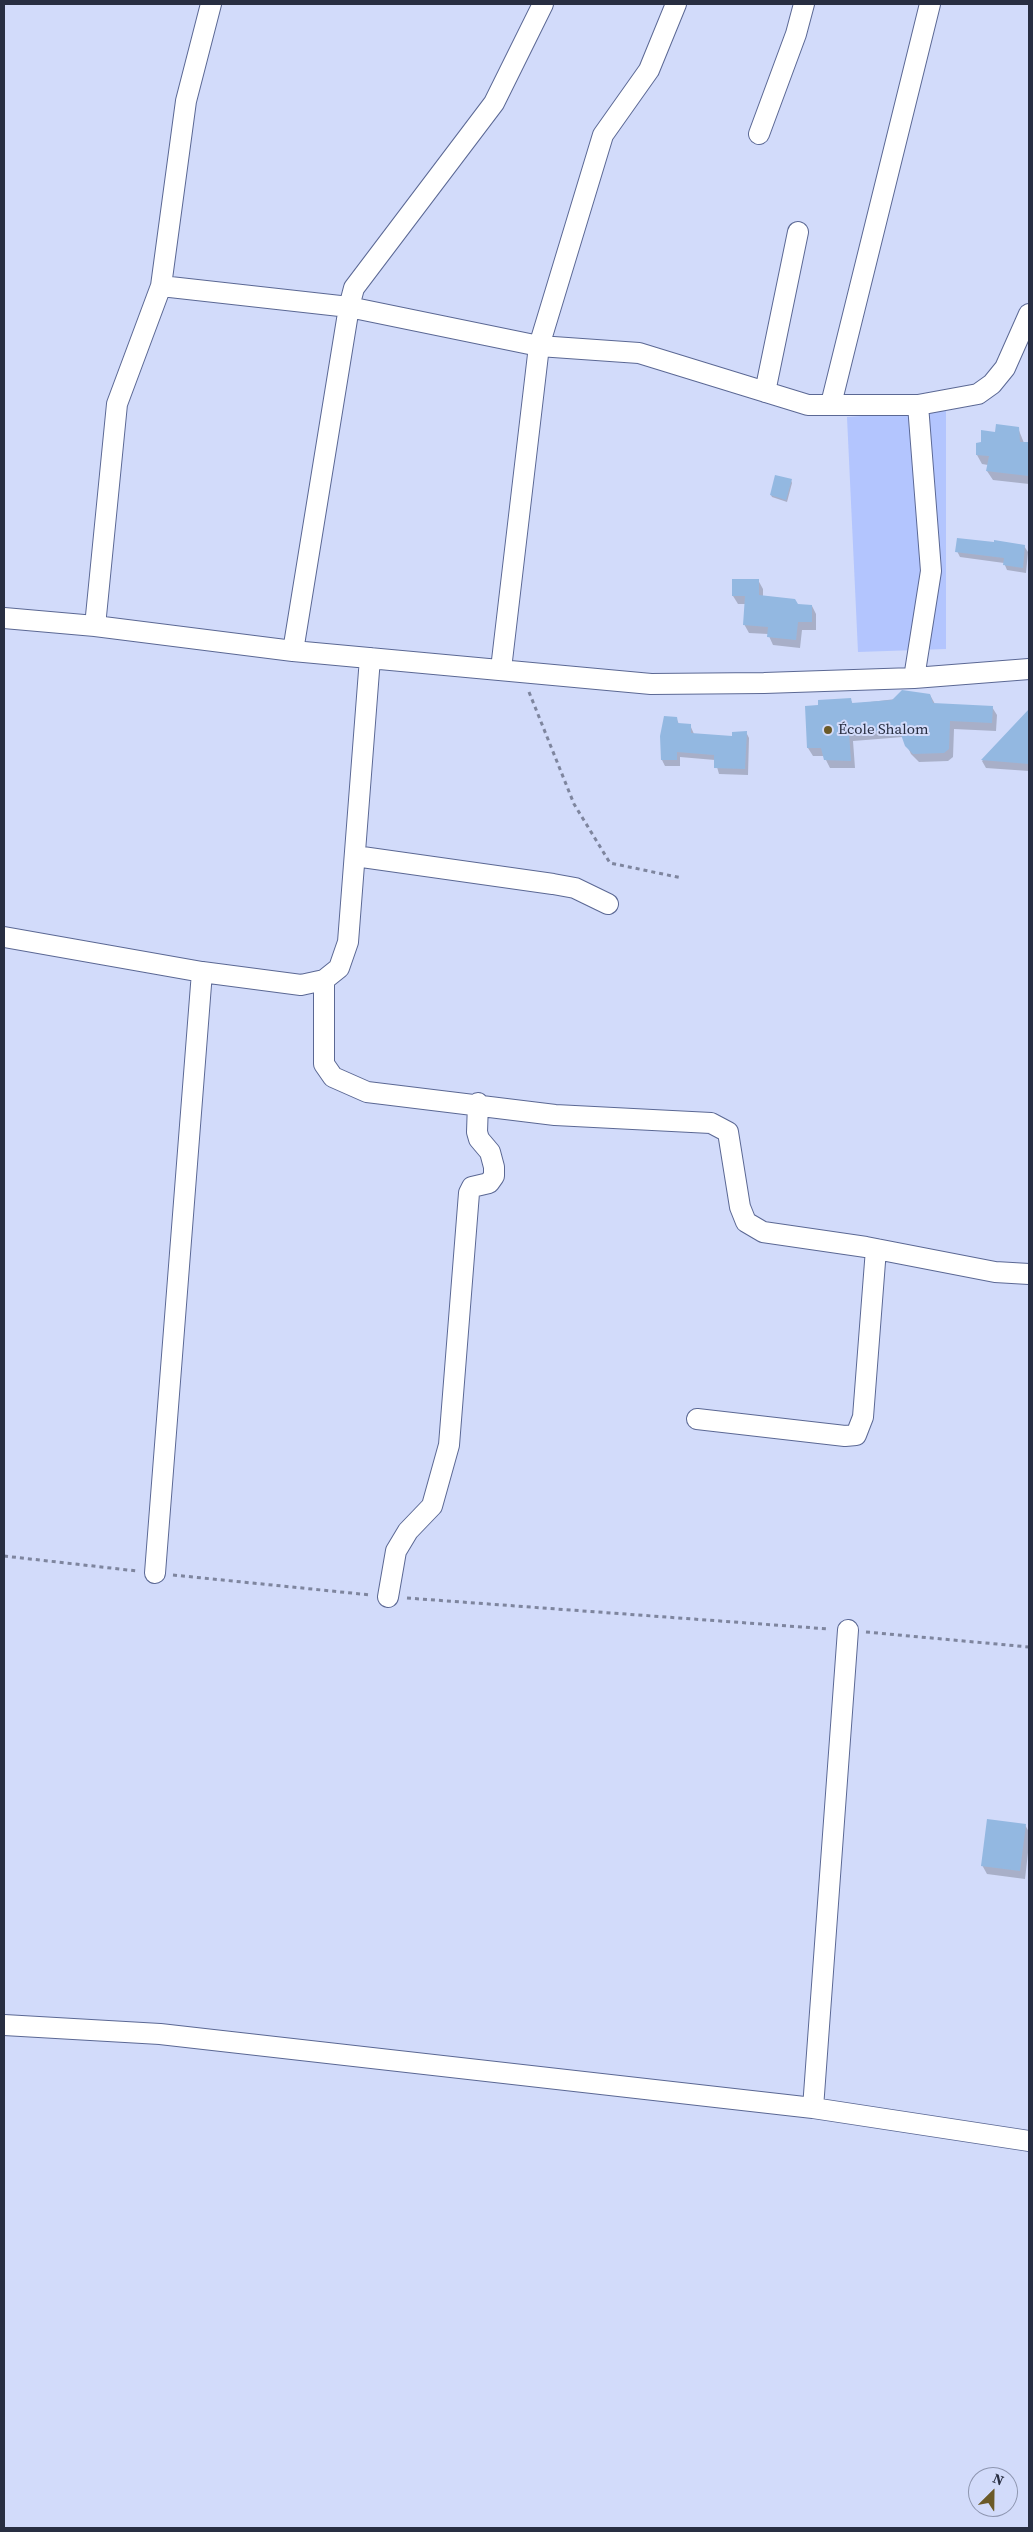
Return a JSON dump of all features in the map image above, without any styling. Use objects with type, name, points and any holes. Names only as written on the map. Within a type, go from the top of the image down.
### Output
[{"type":"street","points":[[95,626],[117,404],[120,390],[161,286],[186,101],[211,4]]},
{"type":"street","points":[[294,651],[349,307],[354,288],[494,103],[543,4]]},
{"type":"street","points":[[510,670],[539,346],[603,135],[649,70],[676,4]]},
{"type":"street","points":[[759,134],[796,34],[804,4]]},
{"type":"street","points":[[831,404],[930,4]]},
{"type":"street","points":[[765,392],[798,232]]},
{"type":"street","points":[[161,286],[349,307],[539,346],[639,353],[808,405],[918,405],[978,394],[992,384],[1006,368],[1029,314]]},
{"type":"street","points":[[914,678],[931,571],[918,405]]},
{"type":"street","points":[[4,618],[95,626],[294,651],[651,684],[764,683],[914,678],[1029,669]]},
{"type":"street","points":[[4,937],[202,972],[301,985],[324,980],[339,968],[348,942],[370,658]]},
{"type":"street","points":[[355,856],[575,888],[608,904]]},
{"type":"street","points":[[155,1572],[202,972]]},
{"type":"street","points":[[324,980],[324,1064],[334,1077],[367,1092],[478,1104],[555,1115],[711,1123],[728,1132],[740,1208],[746,1222],[763,1232],[876,1249],[995,1272],[1029,1274]]},
{"type":"street","points":[[388,1597],[396,1551],[408,1531],[432,1506],[449,1445],[469,1193],[472,1188],[489,1183],[494,1176],[490,1152],[479,1139],[477,1132],[478,1104]]},
{"type":"street","points":[[697,1419],[845,1436],[856,1435],[863,1417],[876,1249]]},
{"type":"street","points":[[813,2108],[848,1630]]},
{"type":"street","points":[[4,2025],[160,2034],[813,2108],[1029,2141]]},
{"type":"path","points":[[510,670],[574,804],[610,863],[682,878]]},
{"type":"path","points":[[4,1556],[388,1597],[848,1630],[1029,1647]]},
{"type":"shaded area","points":[[946,410],[946,649],[858,652],[847,417]]},
{"type":"building","points":[[996,424],[1019,427],[1020,442],[1029,442],[1029,476],[986,471],[989,456],[976,455],[976,443],[981,442],[981,430],[995,432]]},
{"type":"building","points":[[775,475],[792,479],[786,500],[770,495]]},
{"type":"building","points":[[957,538],[994,542],[994,540],[1025,545],[1023,568],[1003,565],[1004,558],[955,552]]},
{"type":"building","points":[[732,579],[759,579],[759,595],[795,599],[798,604],[812,605],[812,622],[798,622],[796,640],[767,637],[768,627],[743,625],[745,596],[732,596]]},
{"type":"building","points":[[902,690],[930,694],[933,703],[993,706],[992,723],[950,721],[949,749],[944,753],[913,754],[905,746],[899,729],[849,733],[851,761],[824,760],[821,748],[807,748],[805,706],[818,705],[818,700],[851,698],[852,703],[892,700]]},
{"type":"building","points":[[1029,709],[1029,764],[981,760]]},
{"type":"building","points":[[664,716],[677,717],[678,723],[691,724],[691,733],[732,736],[732,732],[747,731],[745,769],[714,768],[714,755],[677,752],[677,760],[661,760],[660,736]]},
{"type":"building","points":[[987,1819],[1026,1824],[1020,1871],[981,1866]]},
{"type":"place","name":"École Shalom","points":[[828,730]]}]
